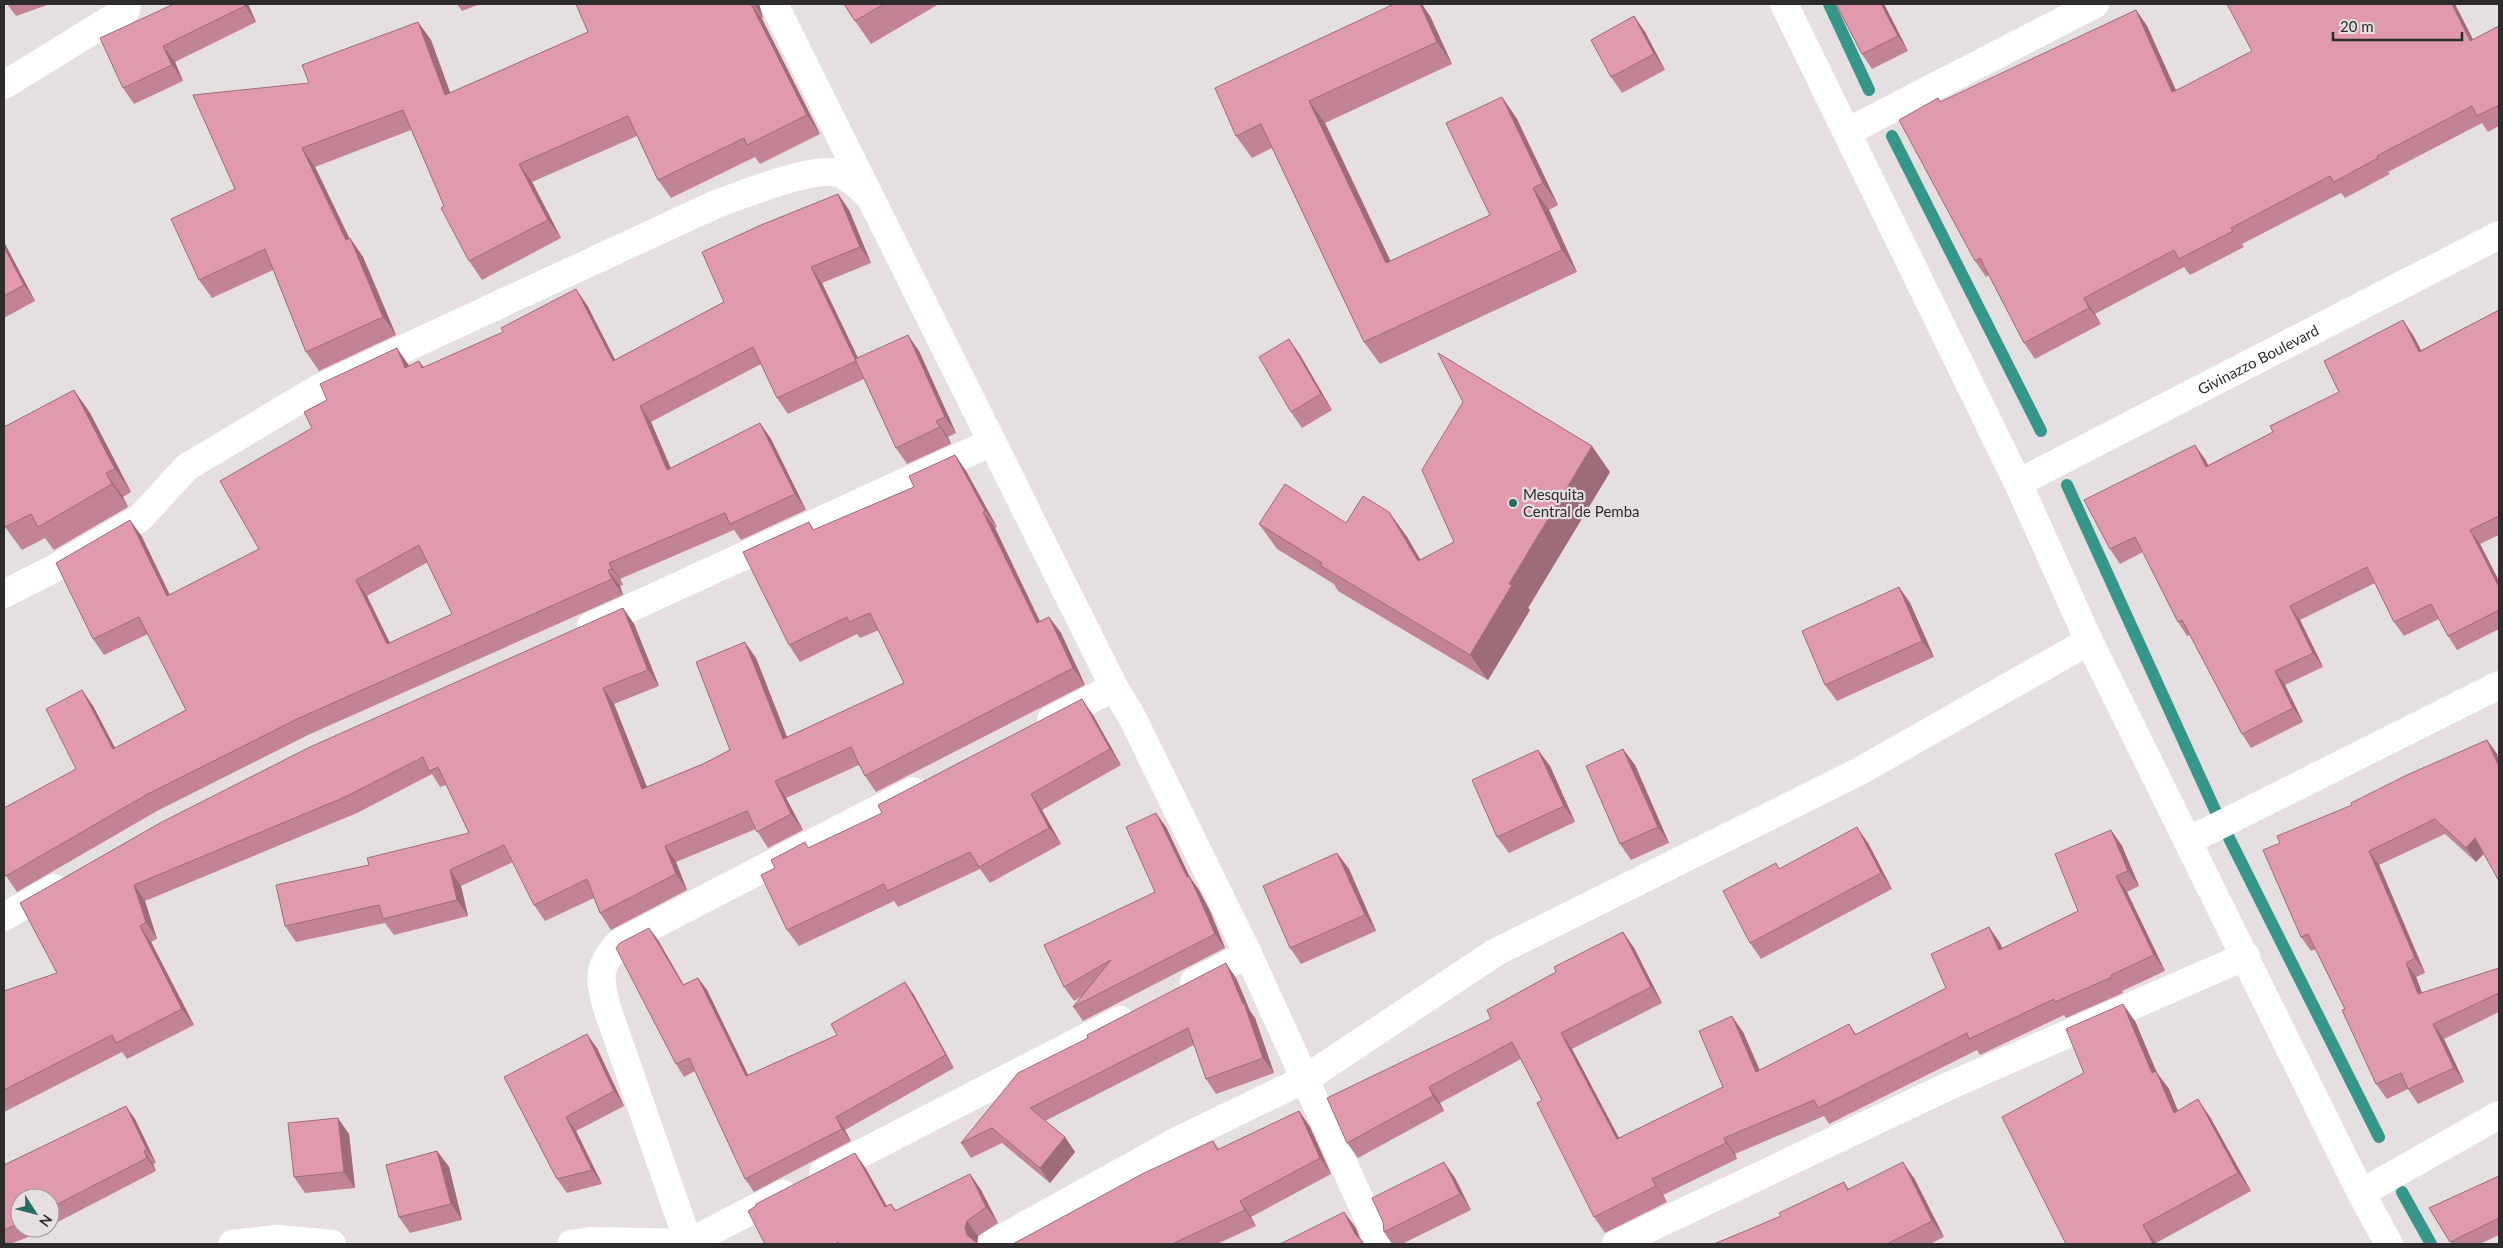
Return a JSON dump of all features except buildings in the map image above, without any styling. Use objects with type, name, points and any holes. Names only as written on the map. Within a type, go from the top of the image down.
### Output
[{"type":"street","points":[[4,85],[126,10],[127,4]]},
{"type":"street","points":[[774,4],[1114,687],[1133,719],[1248,954],[1380,1244]]},
{"type":"street","points":[[1784,4],[2018,483],[2089,641],[2246,956],[2361,1193],[2389,1244]]},
{"type":"street","points":[[1847,132],[2095,4]]},
{"type":"street","points":[[4,594],[53,569],[140,518],[187,467],[318,388],[714,205],[769,185],[809,174],[838,173],[870,196]]},
{"type":"street","name":"Givinazzo Boulevard","points":[[2018,483],[2499,235]]},
{"type":"street","points":[[568,637],[992,442]]},
{"type":"street","points":[[992,1244],[1176,1141],[1305,1079],[1496,952],[1860,771],[2089,641]]},
{"type":"street","points":[[2188,841],[2499,685]]},
{"type":"street","points":[[1025,733],[1114,687]]},
{"type":"street","points":[[688,1244],[607,1008],[600,970],[607,956],[619,943],[936,779]]},
{"type":"street","points":[[4,917],[80,874]]},
{"type":"street","points":[[1169,995],[1248,954]]},
{"type":"street","points":[[1616,1244],[1951,1085],[2246,956]]},
{"type":"street","points":[[571,1244],[594,1241],[688,1244],[1143,1008]]},
{"type":"street","points":[[2361,1193],[2499,1115]]},
{"type":"street","points":[[232,1244],[278,1239],[332,1244]]},
{"type":"waterway","points":[[1829,4],[1869,90]]},
{"type":"waterway","points":[[1892,136],[2041,431]]},
{"type":"waterway","points":[[2067,485],[2215,810],[2379,1137]]},
{"type":"waterway","points":[[2402,1192],[2431,1244]]},
{"type":"place","name":"Mesquita Central de Pemba","points":[[1513,503]]}]
